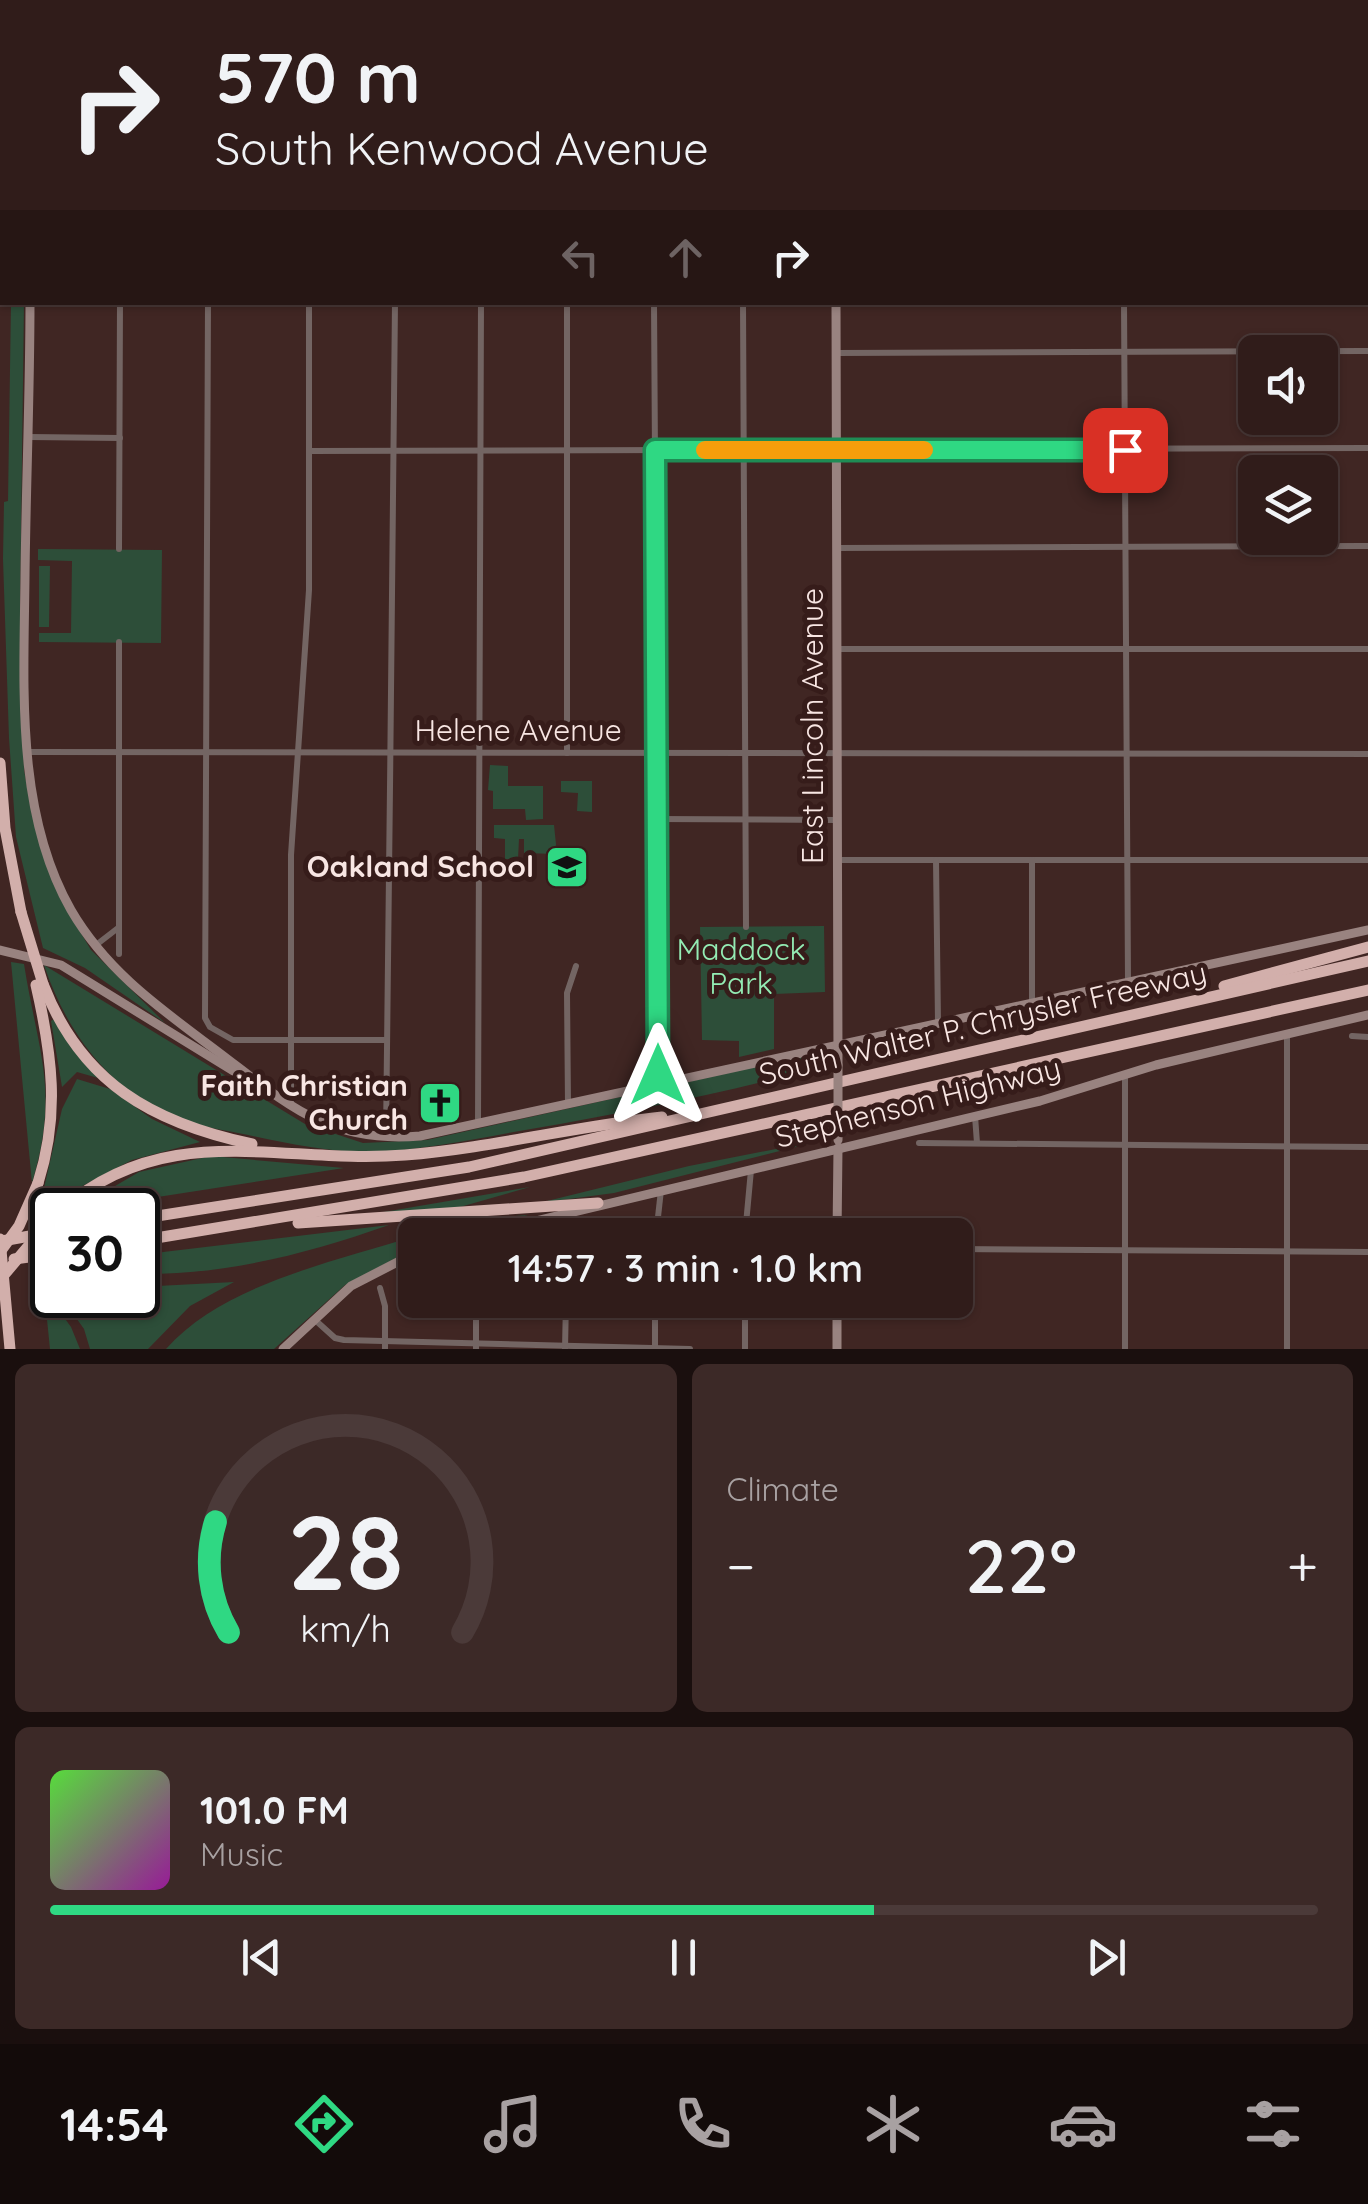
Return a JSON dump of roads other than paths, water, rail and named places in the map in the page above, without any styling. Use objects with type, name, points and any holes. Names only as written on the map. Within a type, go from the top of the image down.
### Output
[{"type":"highway","points":[[0,763],[5,828],[40,985],[54,1095],[52,1127],[38,1183],[18,1226],[0,1252]]},
{"type":"highway","points":[[1139,1013],[1291,966],[1368,948]]},
{"type":"highway","name":"South Walter P. Chrysler Freeway","points":[[160,1216],[468,1167],[1368,961]]},
{"type":"highway","points":[[40,985],[78,1050],[132,1100],[190,1130],[296,1153]]},
{"type":"highway","points":[[160,1238],[524,1177],[1368,990]]},
{"type":"highway","points":[[92,1188],[129,1168],[187,1152],[366,1158],[410,1155],[628,1120],[706,1113]]},
{"type":"highway","points":[[238,1226],[437,1217],[598,1203]]},
{"type":"highway","points":[[10,1349],[0,1240],[30,1235]]},
{"type":"highway","points":[[0,1282],[30,1241]]},
{"type":"highway","points":[[0,1261],[30,1257]]},
{"type":"main road","points":[[30,305],[25,615],[28,752],[36,810],[58,884],[95,946],[142,995],[250,1080],[325,1126],[386,1138],[478,1124],[1368,930]]},
{"type":"main road","name":"East Lincoln Avenue","points":[[836,305],[838,1218]]},
{"type":"main road","points":[[0,950],[61,966],[237,1077],[250,1080]]},
{"type":"main road","name":"Stephenson Highway","points":[[549,1218],[838,1144],[975,1116],[1125,1078],[1156,1065],[1368,1015]]},
{"type":"main road","points":[[282,1349],[351,1286],[398,1262]]},
{"type":"main road","points":[[837,1318],[837,1349]]},
{"type":"street","points":[[119,549],[120,305]]},
{"type":"street","points":[[208,305],[205,1018],[218,1032],[234,1040],[387,1040]]},
{"type":"street","points":[[290,1108],[291,855],[308,590],[310,305]]},
{"type":"street","points":[[386,1138],[395,305]]},
{"type":"street","points":[[478,1124],[482,305]]},
{"type":"street","points":[[567,305],[567,753]]},
{"type":"street","points":[[654,305],[658,1084]]},
{"type":"street","points":[[743,305],[746,927]]},
{"type":"street","points":[[1124,305],[1128,982]]},
{"type":"street","points":[[836,353],[1368,351]]},
{"type":"street","points":[[29,437],[120,438]]},
{"type":"street","points":[[309,451],[1368,448]]},
{"type":"street","points":[[837,548],[1368,546]]},
{"type":"street","points":[[118,954],[119,642]]},
{"type":"street","points":[[837,649],[1368,649]]},
{"type":"street","name":"Helene Avenue","points":[[28,752],[1368,754]]},
{"type":"street","points":[[656,819],[838,820]]},
{"type":"street","points":[[838,860],[1368,860]]},
{"type":"street","points":[[936,860],[938,1023]]},
{"type":"street","points":[[1032,860],[1032,1004]]},
{"type":"street","points":[[95,946],[118,927]]},
{"type":"street","points":[[568,1104],[567,992],[576,966]]},
{"type":"street","points":[[1287,1034],[1287,1349]]},
{"type":"street","points":[[1352,1036],[1368,1037]]},
{"type":"street","points":[[1125,1078],[1125,1349]]},
{"type":"street","points":[[975,1116],[977,1143]]},
{"type":"street","points":[[918,1143],[1368,1147]]},
{"type":"street","points":[[747,1218],[751,1169]]},
{"type":"street","points":[[658,1218],[661,1189]]},
{"type":"street","points":[[566,1214],[566,1218]]},
{"type":"street","points":[[973,1249],[1368,1252]]},
{"type":"street","points":[[380,1288],[385,1345]]},
{"type":"street","points":[[313,1318],[339,1340],[385,1345],[690,1349]]},
{"type":"street","points":[[476,1318],[476,1346]]},
{"type":"street","points":[[565,1348],[566,1318]]},
{"type":"street","points":[[655,1349],[656,1318]]},
{"type":"street","points":[[744,1349],[745,1318]]},
{"type":"place","name":"Oakland School","points":[[567,867]]},
{"type":"place","name":"Faith Christian Church","points":[[440,1103]]},
{"type":"park label","name":"Maddock Park","points":[[741,967]]}]
